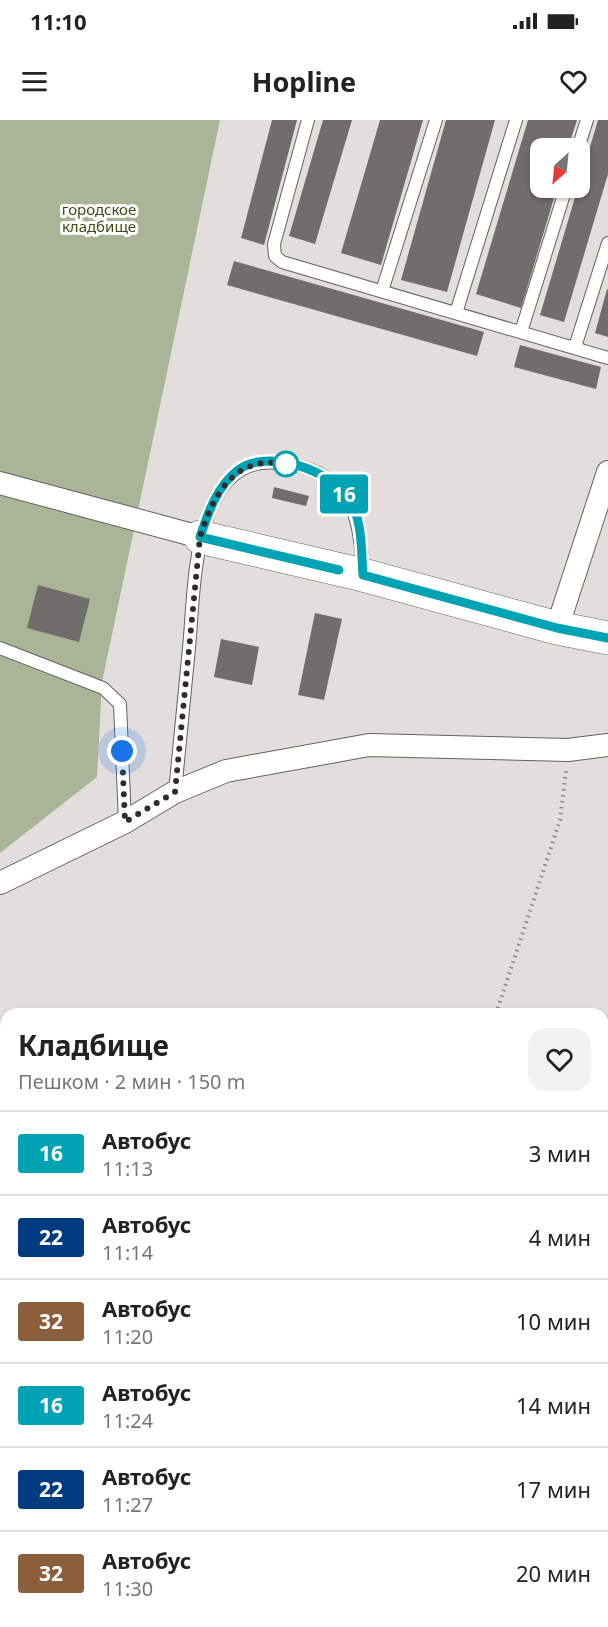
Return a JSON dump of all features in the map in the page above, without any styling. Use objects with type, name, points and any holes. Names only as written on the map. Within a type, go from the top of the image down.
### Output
[{"type":"street","points":[[557,628],[606,482]]},
{"type":"street","points":[[0,483],[200,537],[363,575],[557,628],[608,638]]},
{"type":"street","points":[[0,883],[125,822],[175,792],[226,771],[369,745],[568,750],[608,745]]},
{"type":"lane","points":[[308,120],[273,244],[275,256],[282,262],[608,358]]},
{"type":"lane","points":[[382,291],[436,120]]},
{"type":"lane","points":[[456,312],[516,120]]},
{"type":"lane","points":[[581,138],[587,120]]},
{"type":"lane","points":[[521,332],[563,198]]},
{"type":"lane","points":[[575,347],[608,243]]},
{"type":"lane","points":[[175,792],[200,537],[218,494],[239,469],[267,462],[306,466],[333,481],[349,499],[361,533],[363,575]]},
{"type":"lane","points":[[0,648],[103,688],[120,704],[125,822]]},
{"type":"path","points":[[498,1008],[560,820],[568,750]]},
{"type":"green space","name":"городское кладбище","points":[[0,120],[220,120],[102,682],[97,777],[0,853]]},
{"type":"building","points":[[272,120],[297,120],[264,245],[241,238]]},
{"type":"building","points":[[323,120],[352,120],[315,244],[289,236]]},
{"type":"building","points":[[380,120],[423,120],[381,265],[341,253]]},
{"type":"building","points":[[446,120],[495,120],[447,292],[401,280]]},
{"type":"building","points":[[528,120],[577,120],[571,138],[530,138],[530,198],[554,198],[521,308],[476,294]]},
{"type":"building","points":[[598,120],[608,120],[608,174],[564,322],[540,315],[575,198],[590,198],[590,147]]},
{"type":"building","points":[[234,261],[484,332],[477,356],[227,285]]},
{"type":"building","points":[[608,289],[608,337],[595,333]]},
{"type":"building","points":[[520,345],[601,367],[596,389],[514,367]]},
{"type":"building","points":[[274,487],[309,496],[306,506],[272,498]]},
{"type":"building","points":[[38,585],[90,599],[79,642],[27,628]]},
{"type":"building","points":[[315,613],[342,619],[324,700],[298,695]]},
{"type":"building","points":[[221,639],[259,647],[252,685],[214,677]]},
{"type":"bus line","name":"16","points":[[339,570],[200,537],[207,514],[218,494],[239,469],[267,462],[306,466],[333,481],[349,499],[361,533],[363,575],[557,628],[608,638]]},
{"type":"route","points":[[122,751],[125,822],[175,792],[200,537],[207,514],[218,494],[239,469],[267,462],[286,464]]}]
